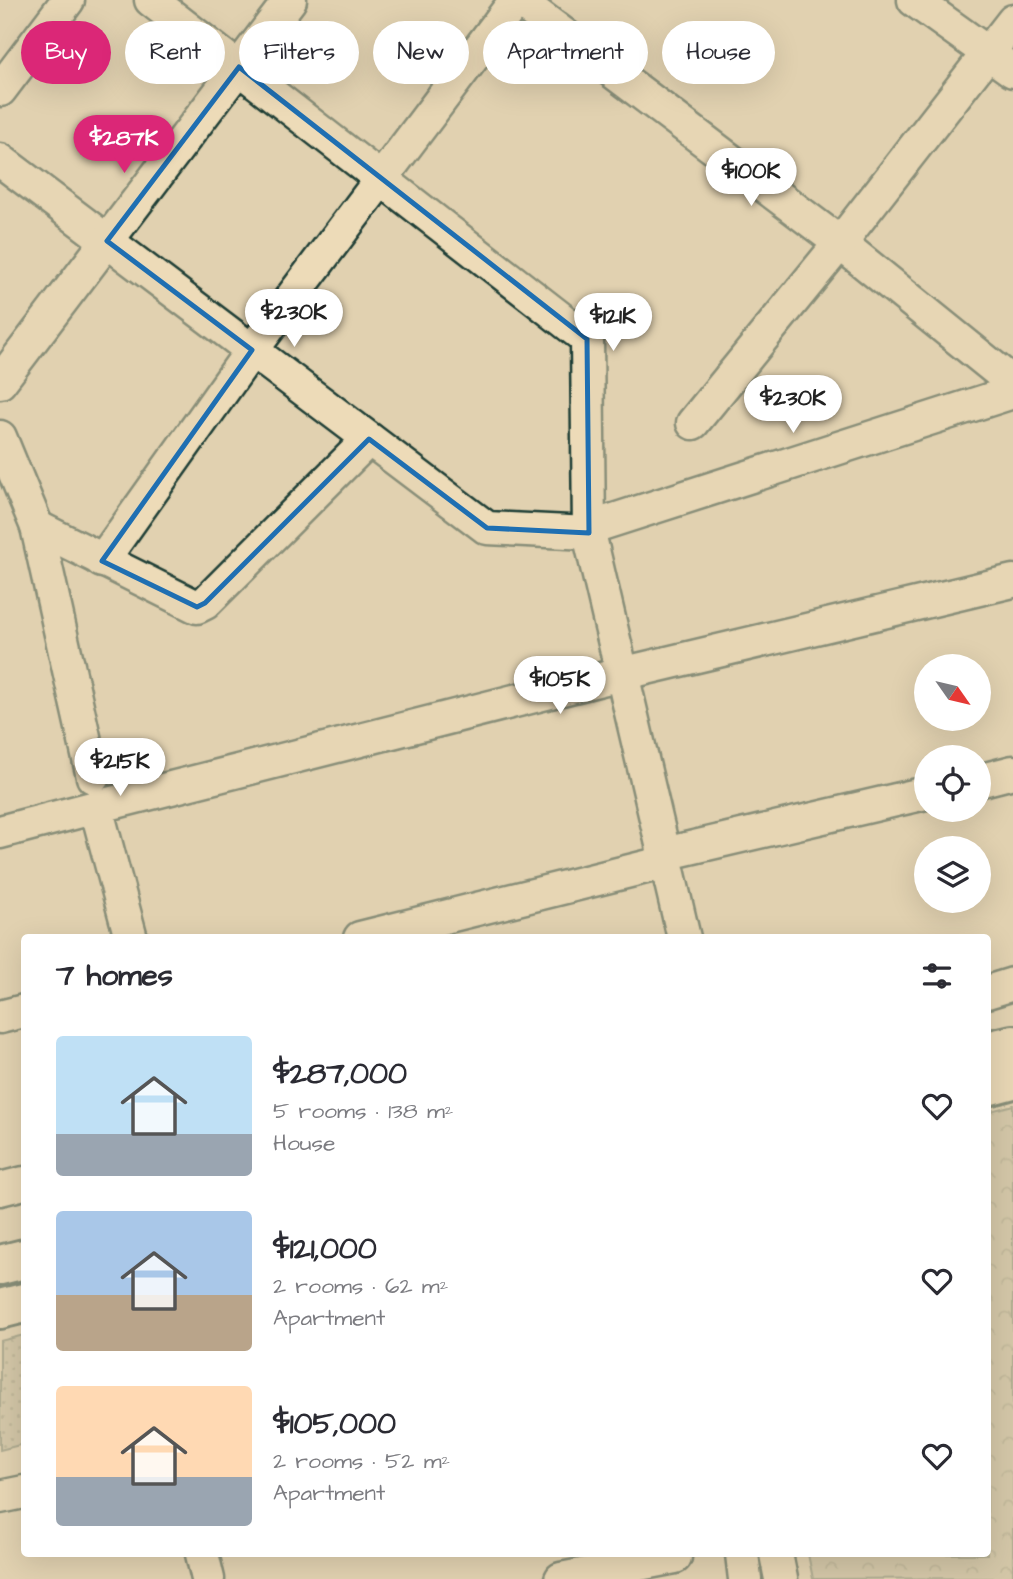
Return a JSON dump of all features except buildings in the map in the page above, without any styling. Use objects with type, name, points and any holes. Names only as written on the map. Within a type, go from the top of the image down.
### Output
[{"type":"main road","points":[[991,1050],[1013,1045]]},
{"type":"main road","points":[[991,1085],[1013,1079]]},
{"type":"main road","points":[[0,1265],[21,1260]]},
{"type":"main road","points":[[0,1309],[21,1304]]},
{"type":"street","points":[[0,90],[68,0]]},
{"type":"street","points":[[0,382],[239,67],[150,0]]},
{"type":"street","points":[[274,21],[290,0]]},
{"type":"street","points":[[102,561],[252,350],[517,0],[841,243],[1010,374]]},
{"type":"street","points":[[914,0],[1000,62]]},
{"type":"street","points":[[693,423],[841,243],[1000,62],[1013,21]]},
{"type":"street","points":[[261,84],[587,339],[589,531],[683,934]]},
{"type":"street","points":[[0,160],[487,528],[589,531],[1010,374]]},
{"type":"street","points":[[0,438],[37,527],[94,792],[130,934]]},
{"type":"street","points":[[37,527],[197,607],[205,603],[369,439]]},
{"type":"street","points":[[0,832],[94,792],[621,674],[1013,580]]},
{"type":"street","points":[[991,778],[1013,772]]},
{"type":"street","points":[[375,934],[914,796]]},
{"type":"street","points":[[991,991],[1013,984]]},
{"type":"street","points":[[0,1017],[21,1012]]},
{"type":"street","points":[[0,1189],[21,1183]]},
{"type":"street","points":[[0,1497],[21,1493]]},
{"type":"street","points":[[203,1557],[208,1579]]},
{"type":"street","points":[[561,1579],[675,1557]]},
{"type":"street","points":[[742,1557],[746,1579]]},
{"type":"street","points":[[777,1557],[781,1579]]},
{"type":"highlighted area","points":[[239,67],[587,339],[589,533],[487,528],[369,439],[205,603],[197,607],[102,561],[252,350],[107,241]]},
{"type":"green space","points":[[1013,1105],[1013,1578],[813,1579],[809,1557],[991,1557],[991,1111]]},
{"type":"green space","points":[[21,1336],[21,1445],[0,1450],[0,1341]]}]
